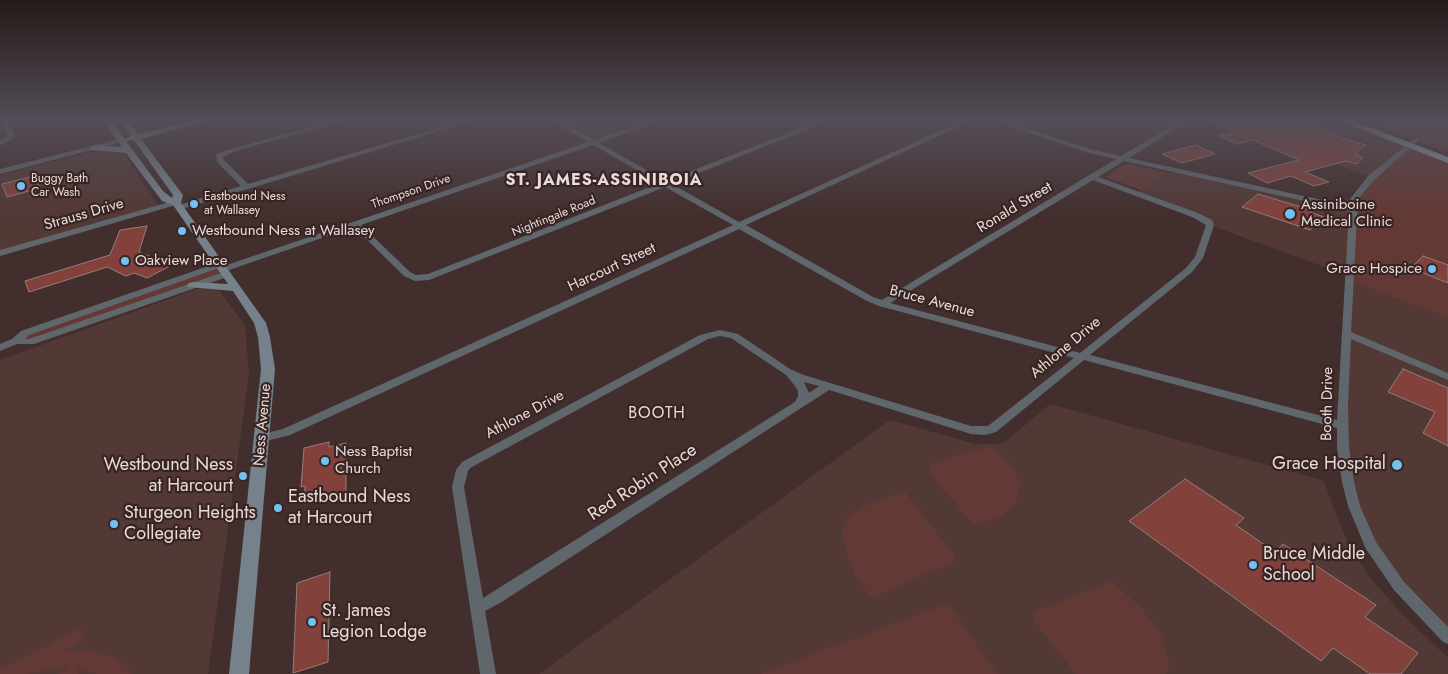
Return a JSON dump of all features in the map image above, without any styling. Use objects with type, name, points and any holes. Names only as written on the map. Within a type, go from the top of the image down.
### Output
[{"type":"highway","points":[[1428,150],[1448,160]]},
{"type":"main road","name":"Ness Avenue","points":[[129,150],[165,199],[178,205],[260,323],[264,337],[268,369],[239,674]]},
{"type":"main road","name":"Ness Avenue","points":[[146,150],[178,196],[178,205]]},
{"type":"main road","points":[[193,286],[237,288]]},
{"type":"street","points":[[0,166],[80,150]]},
{"type":"street","points":[[0,172],[84,150]]},
{"type":"street","points":[[232,150],[219,156],[220,160],[246,187]]},
{"type":"street","name":"Strauss Drive","points":[[0,253],[246,187],[370,150]]},
{"type":"street","name":"Thompson Drive","points":[[0,348],[16,341],[25,333],[224,269],[571,150]]},
{"type":"street","name":"Bruce Avenue","points":[[606,150],[855,292],[882,304],[1342,425]]},
{"type":"street","name":"Nightingale Road","points":[[356,224],[407,274],[415,278],[429,277],[751,150]]},
{"type":"street","name":"Harcourt Street","points":[[262,438],[286,432],[904,150]]},
{"type":"street","points":[[1084,150],[1353,209]]},
{"type":"street","name":"Ronald Street","points":[[882,304],[1137,150]]},
{"type":"street","points":[[1318,202],[1354,199],[1372,177],[1403,150]]},
{"type":"street","name":"Athlone Drive","points":[[786,372],[971,430],[985,431],[998,425],[1195,263],[1210,225],[1209,222],[1195,215],[1092,177]]},
{"type":"street","name":"Booth Drive","points":[[1354,199],[1342,425],[1348,482],[1354,506],[1371,545],[1399,586],[1448,637]]},
{"type":"street","name":"Thompson Drive","points":[[16,341],[30,342],[193,286],[224,269]]},
{"type":"street","name":"Athlone Drive","points":[[488,674],[458,487],[462,470],[466,465],[711,334],[720,333],[734,336],[786,372],[800,384],[803,391],[804,396],[798,404]]},
{"type":"street","points":[[1347,334],[1448,377]]},
{"type":"street","name":"Red Robin Place","points":[[478,607],[495,599],[827,386]]},
{"type":"shaded area","points":[[1305,150],[1403,150],[1372,177]]},
{"type":"shaded area","points":[[1403,150],[1423,150],[1448,160],[1448,318],[1349,281],[1352,219],[1318,202],[1354,199]]},
{"type":"shaded area","points":[[93,152],[124,154],[160,208],[0,253],[0,175]]},
{"type":"shaded area","points":[[1127,164],[1168,173],[1141,190],[1105,177]]},
{"type":"shaded area","points":[[1174,170],[1318,202],[1352,219],[1349,276],[1210,225],[1200,219],[1135,193]]},
{"type":"shaded area","points":[[220,265],[227,274],[30,342],[16,341],[25,333]]},
{"type":"shaded area","name":"Grace Hospital","points":[[1349,281],[1448,318],[1448,637],[1371,545],[1343,447]]},
{"type":"shaded area","name":"Sturgeon Heights Collegiate","points":[[214,283],[245,326],[249,374],[208,674],[0,674],[0,360]]},
{"type":"shaded area","points":[[1050,404],[1324,481],[1352,551],[1373,581],[1402,614],[1448,658],[1448,674],[539,674],[890,420],[975,444],[1004,443]]},
{"type":"shaded area","points":[[992,446],[1010,465],[1021,483],[1016,503],[999,518],[974,525],[929,472],[932,463]]},
{"type":"shaded area","points":[[905,492],[954,555],[952,563],[871,598],[855,574],[846,552],[842,530],[849,516],[864,506]]},
{"type":"shaded area","points":[[1112,581],[1143,610],[1161,635],[1169,665],[1165,674],[1076,674],[1034,621],[1035,611]]},
{"type":"shaded area","points":[[948,603],[997,674],[760,674]]},
{"type":"shaded area","points":[[81,628],[85,640],[64,652],[87,650],[112,656],[125,664],[132,674],[97,674],[78,667],[79,674],[58,674],[69,668],[65,667],[29,674],[0,674],[0,670]]},
{"type":"building","points":[[1175,150],[1208,150],[1215,154],[1182,163],[1162,154]]},
{"type":"building","points":[[1277,150],[1359,150],[1355,154],[1363,157],[1357,164],[1346,161],[1305,172],[1329,182],[1314,186],[1291,176],[1267,183],[1248,173],[1299,160]]},
{"type":"building","name":"Buggy Bath Car Wash","points":[[34,176],[40,188],[7,197],[2,184]]},
{"type":"building","name":"Assiniboine Medical Clinic","points":[[1258,194],[1311,210],[1310,212],[1324,217],[1310,230],[1242,207]]},
{"type":"building","name":"Oakview Place","points":[[147,226],[139,252],[172,265],[147,278],[134,273],[126,276],[107,267],[29,292],[25,281],[110,255],[120,230]]},
{"type":"building","name":"Grace Hospice","points":[[1423,256],[1448,265],[1448,283],[1411,268]]},
{"type":"building","points":[[1403,369],[1448,388],[1448,446],[1423,433],[1435,412],[1388,392]]},
{"type":"building","name":"Ness Baptist Church","points":[[329,442],[329,447],[346,443],[346,493],[304,504],[305,486],[301,487],[304,448]]},
{"type":"building","name":"Bruce Middle School","points":[[1185,479],[1244,518],[1236,525],[1275,552],[1283,544],[1376,605],[1365,617],[1418,653],[1401,674],[1370,674],[1333,648],[1321,661],[1129,521]]},
{"type":"building","name":"St. James Legion Lodge","points":[[330,572],[328,662],[293,673],[297,583]]},
{"type":"place","name":"Buggy Bath Car Wash","points":[[21,186]]},
{"type":"place","name":"Eastbound Ness at Wallasey","points":[[194,204]]},
{"type":"place","name":"Assiniboine Medical Clinic","points":[[1290,214]]},
{"type":"place","name":"Westbound Ness at Wallasey","points":[[182,231]]},
{"type":"place","name":"Oakview Place","points":[[125,261]]},
{"type":"place","name":"Grace Hospice","points":[[1432,269]]},
{"type":"place","name":"Ness Baptist Church","points":[[325,461]]},
{"type":"place","name":"Grace Hospital","points":[[1397,465]]},
{"type":"place","name":"Westbound Ness at Harcourt","points":[[243,476]]},
{"type":"place","name":"Eastbound Ness at Harcourt","points":[[278,508]]},
{"type":"place","name":"Sturgeon Heights Collegiate","points":[[114,524]]},
{"type":"place","name":"Bruce Middle School","points":[[1253,565]]},
{"type":"place","name":"St. James Legion Lodge","points":[[312,622]]},
{"type":"district","name":"ST. JAMES-ASSINIBOIA","points":[[604,181]]},
{"type":"district","name":"BOOTH","points":[[657,414]]}]
